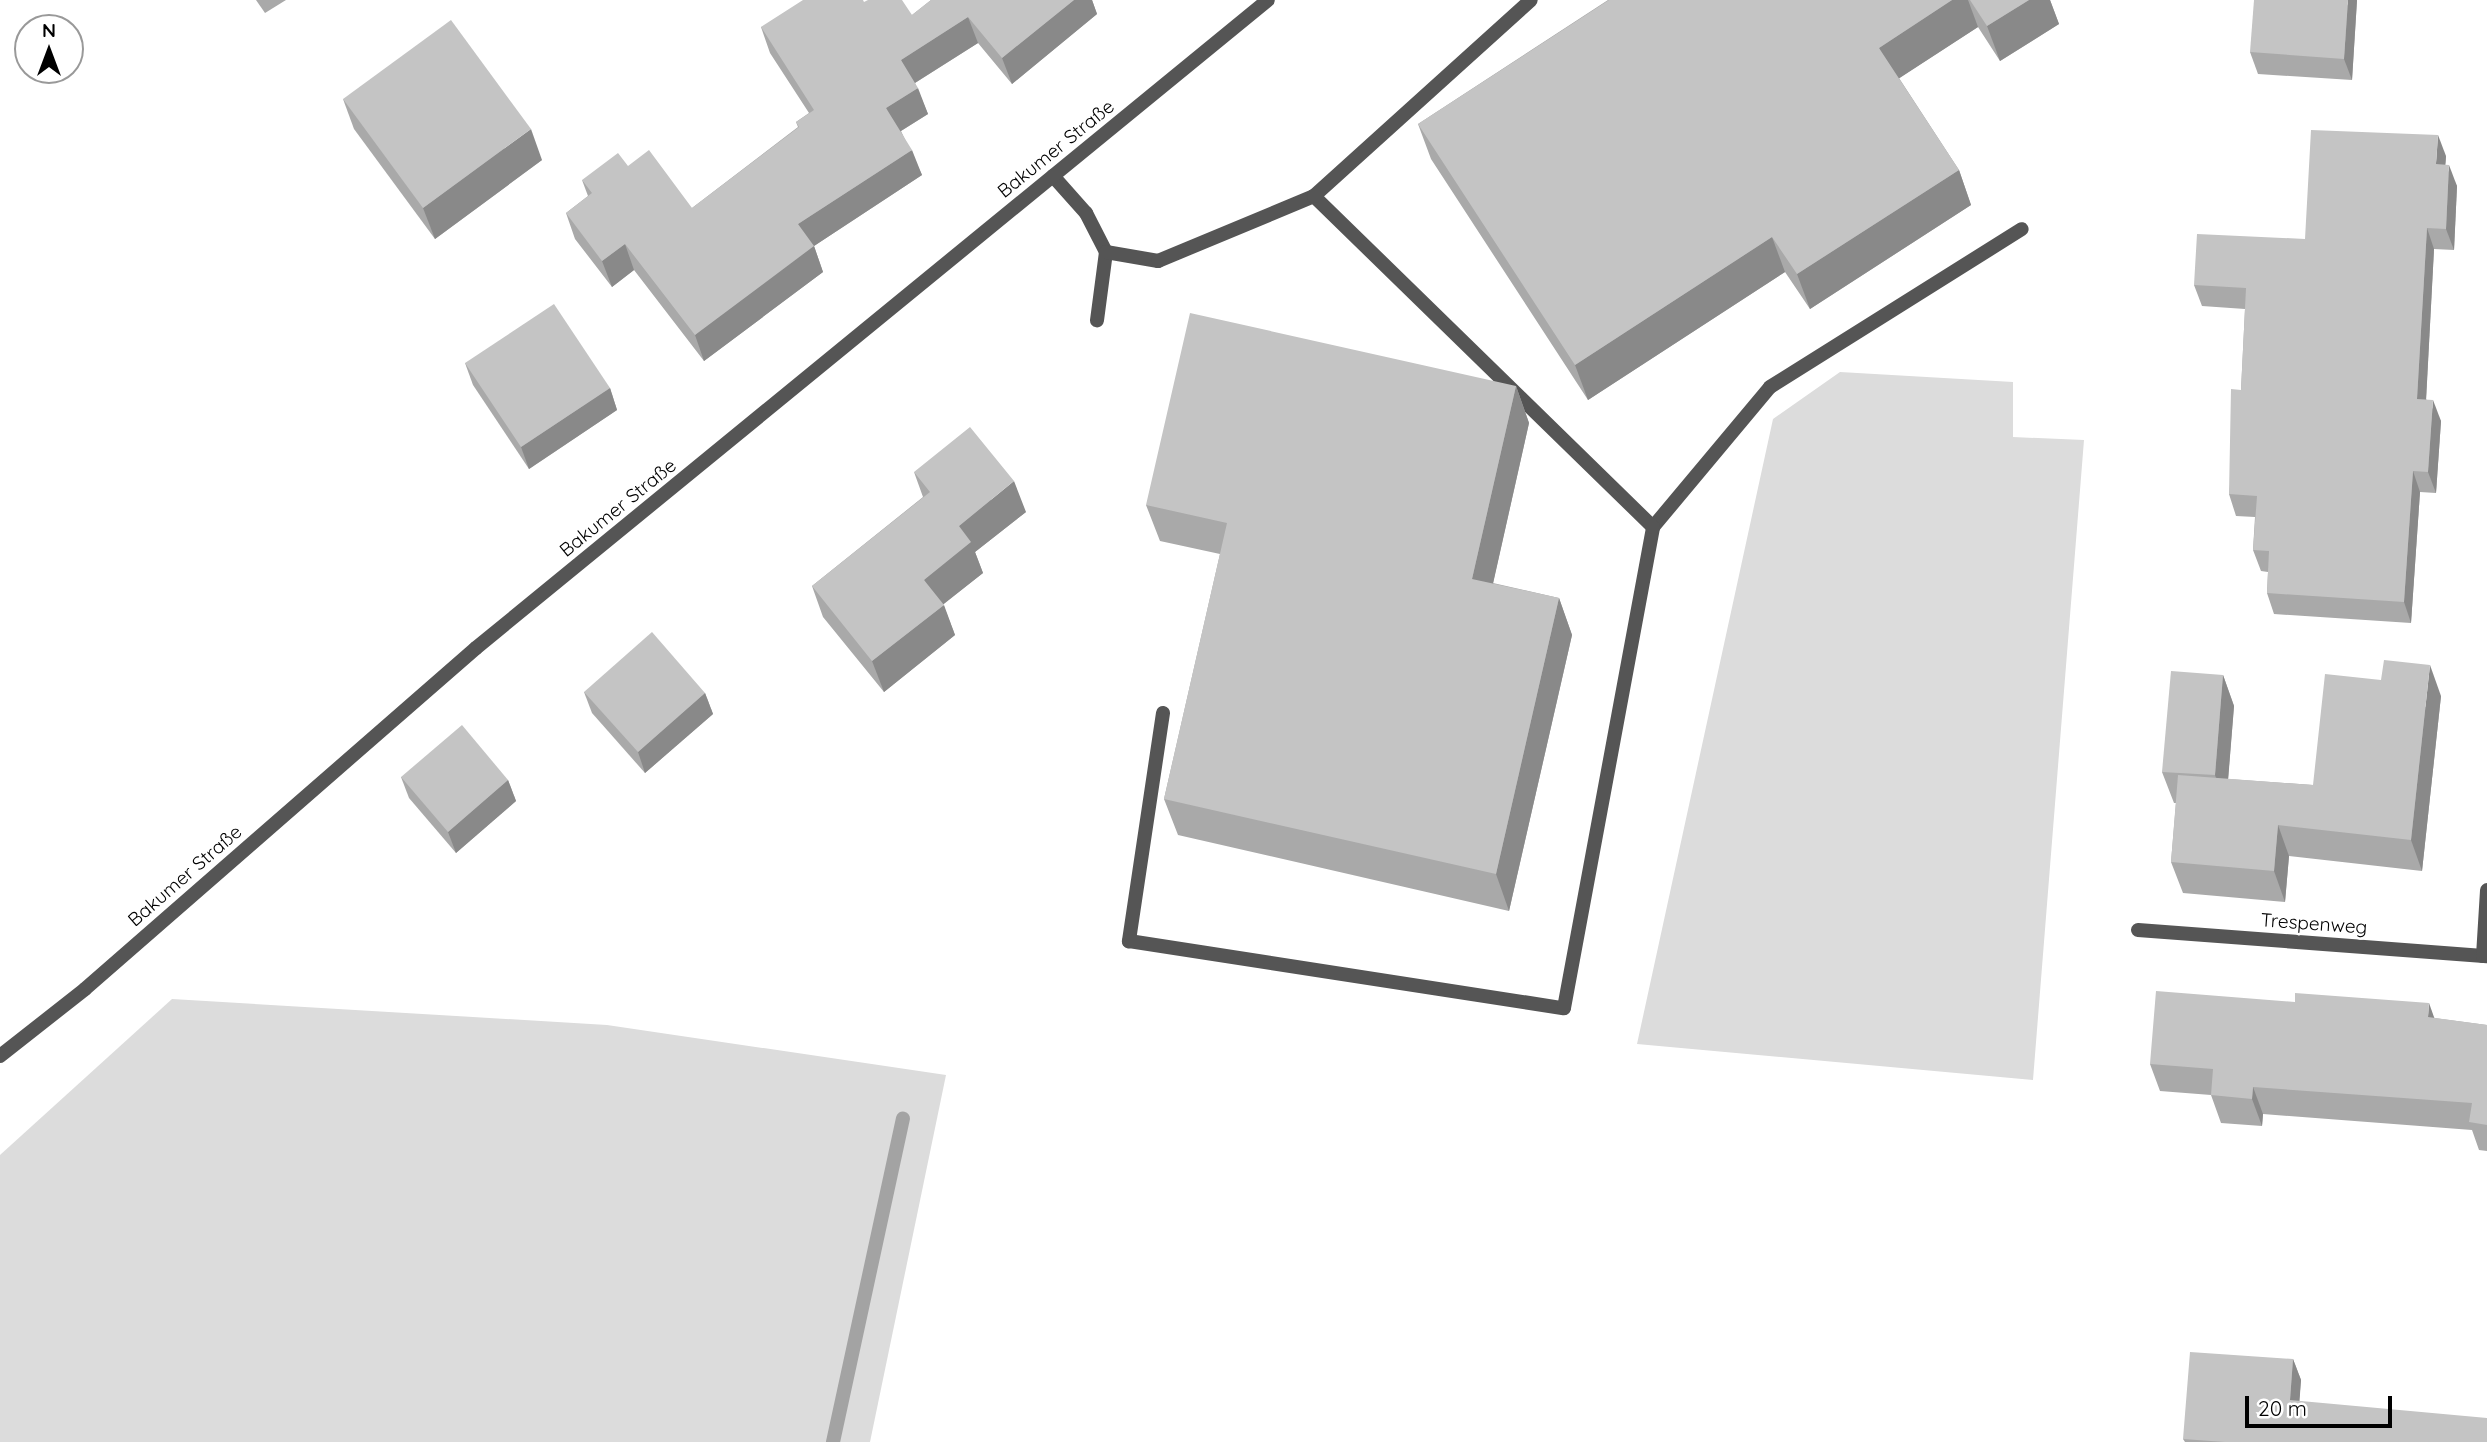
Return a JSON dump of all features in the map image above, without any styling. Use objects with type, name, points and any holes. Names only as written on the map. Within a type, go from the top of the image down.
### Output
[{"type":"street","name":"Bakumer Straße","points":[[0,1056],[85,989],[477,648],[1268,0]]},
{"type":"street","points":[[1106,252],[1158,261],[1314,196],[1531,0]]},
{"type":"street","points":[[1054,176],[1086,213],[1106,252],[1097,320]]},
{"type":"street","points":[[1314,196],[1653,527]]},
{"type":"street","points":[[1163,713],[1129,941],[1564,1007],[1653,527],[1770,387],[2022,229]]},
{"type":"street","points":[[2485,956],[2487,890]]},
{"type":"street","name":"Trespenweg","points":[[2138,930],[2485,956]]},
{"type":"shaded area","points":[[1840,372],[2013,382],[2013,437],[2084,440],[2033,1080],[1637,1044],[1773,419]]},
{"type":"shaded area","points":[[172,999],[607,1025],[946,1075],[870,1442],[0,1442],[0,1155]]},
{"type":"building","points":[[803,0],[902,0],[912,15],[931,0],[1074,0],[1002,58],[968,17],[901,60],[918,88],[886,108],[912,150],[798,224],[814,246],[695,335],[625,244],[602,261],[566,213],[592,193],[582,180],[618,153],[628,166],[649,150],[692,208],[799,127],[796,122],[814,110],[761,27]]},
{"type":"building","points":[[1609,0],[1952,0],[1879,48],[1959,170],[1797,274],[1772,237],[1575,365],[1418,124]]},
{"type":"building","points":[[1970,0],[2029,0],[1987,26]]},
{"type":"building","points":[[2254,0],[2348,0],[2344,59],[2250,52]]},
{"type":"building","points":[[451,20],[531,129],[423,208],[343,99]]},
{"type":"building","points":[[2311,130],[2438,135],[2436,164],[2449,165],[2446,229],[2427,228],[2417,399],[2433,400],[2428,472],[2413,471],[2404,602],[2267,593],[2269,551],[2253,550],[2257,496],[2229,494],[2231,389],[2241,390],[2246,288],[2194,285],[2197,234],[2305,239]]},
{"type":"building","points":[[554,304],[610,388],[521,447],[465,363]]},
{"type":"building","points":[[1190,313],[1516,386],[1472,579],[1559,598],[1496,874],[1164,799],[1227,523],[1146,505]]},
{"type":"building","points":[[970,427],[1014,481],[959,526],[971,542],[924,580],[944,605],[872,661],[812,586],[930,492],[914,472]]},
{"type":"building","points":[[652,632],[705,693],[638,752],[584,692]]},
{"type":"building","points":[[2384,660],[2430,665],[2411,840],[2278,825],[2274,871],[2171,862],[2178,775],[2313,785],[2325,674],[2381,680]]},
{"type":"building","points":[[2171,671],[2223,675],[2215,775],[2162,772]]},
{"type":"building","points":[[462,725],[508,780],[448,832],[401,777]]},
{"type":"building","points":[[2156,991],[2295,1002],[2295,993],[2429,1003],[2428,1017],[2487,1025],[2487,1125],[2469,1122],[2472,1103],[2253,1087],[2252,1099],[2211,1095],[2213,1069],[2150,1064]]},
{"type":"building","points":[[2190,1352],[2293,1359],[2290,1400],[2487,1418],[2487,1442],[2225,1442],[2183,1439]]},
{"type":"waterway","points":[[833,1442],[903,1118]]}]
